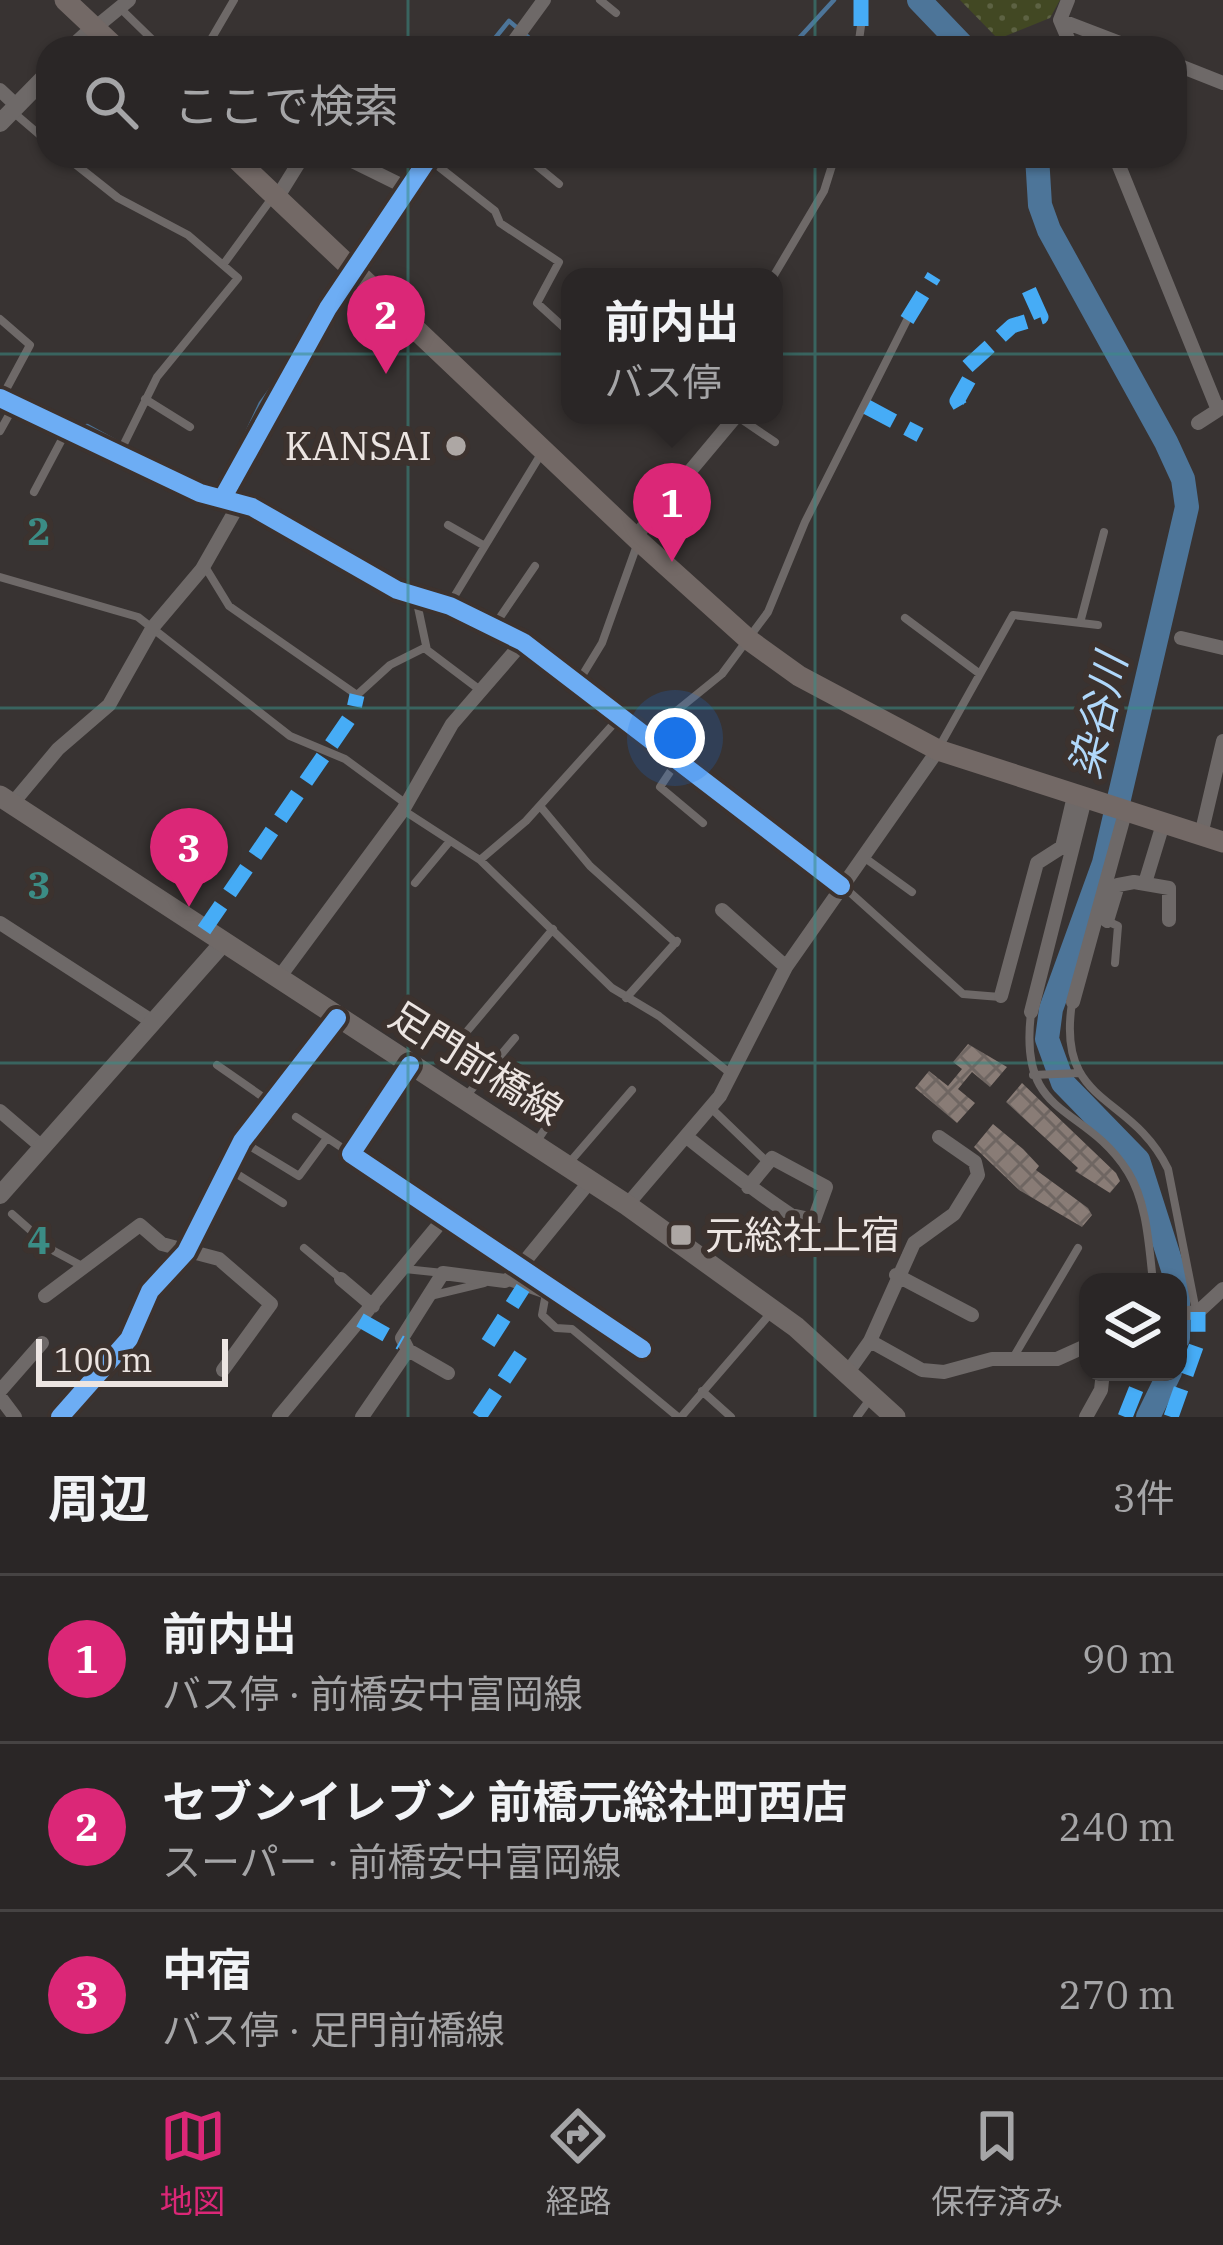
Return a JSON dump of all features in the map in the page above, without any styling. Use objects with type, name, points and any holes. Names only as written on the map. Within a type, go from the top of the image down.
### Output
[{"type":"main road","points":[[65,0],[105,36]]},
{"type":"main road","points":[[245,168],[748,640],[836,700],[938,750],[1212,838]]},
{"type":"main road","name":"足門前橋線","points":[[4,802],[568,1164],[773,1310],[895,1417]]},
{"type":"street","points":[[518,36],[544,0]]},
{"type":"street","points":[[1067,36],[1060,20],[1068,0]]},
{"type":"street","points":[[86,36],[125,4]]},
{"type":"street","points":[[1060,20],[1102,36]]},
{"type":"street","points":[[1187,69],[1223,83]]},
{"type":"street","points":[[0,90],[10,114],[36,87]]},
{"type":"street","points":[[275,197],[295,168]]},
{"type":"street","points":[[366,168],[407,188]]},
{"type":"street","points":[[222,500],[262,421],[421,168]]},
{"type":"street","points":[[1120,168],[1220,409],[1198,423]]},
{"type":"street","points":[[5,400],[239,504],[416,598],[448,606],[523,641],[618,719],[648,734],[841,886]]},
{"type":"street","points":[[637,539],[730,424]]},
{"type":"street","points":[[4,802],[109,705],[153,627],[204,565],[239,504]]},
{"type":"street","points":[[1180,638],[1223,648]]},
{"type":"street","points":[[278,979],[405,807],[452,724],[523,641]]},
{"type":"street","points":[[1212,838],[1223,741]]},
{"type":"street","points":[[627,1205],[711,1108],[733,1075],[786,967],[938,750]]},
{"type":"street","points":[[1001,996],[1037,863],[1062,847],[1084,798]]},
{"type":"street","points":[[1031,1012],[1084,798]]},
{"type":"street","points":[[1072,1002],[1123,813]]},
{"type":"street","points":[[1145,883],[1162,824]]},
{"type":"street","points":[[1107,921],[1118,885],[1145,883],[1169,889],[1169,920]]},
{"type":"street","points":[[722,910],[786,967]]},
{"type":"street","points":[[0,923],[153,1022]]},
{"type":"street","points":[[0,1195],[224,943]]},
{"type":"street","points":[[60,1417],[129,1339],[143,1301],[186,1252],[242,1141],[338,1018]]},
{"type":"street","points":[[410,1065],[352,1154],[520,1264],[545,1291],[642,1349]]},
{"type":"street","points":[[0,1111],[43,1147]]},
{"type":"street","points":[[848,1372],[870,1341],[918,1236],[953,1214],[978,1175],[975,1162],[939,1137]]},
{"type":"street","points":[[688,1138],[748,1187],[796,1218],[814,1220],[825,1183],[776,1159],[766,1161],[748,1187]]},
{"type":"street","points":[[448,1373],[408,1350],[402,1338],[442,1273],[497,1279],[520,1264],[591,1180]]},
{"type":"street","points":[[279,1417],[446,1216]]},
{"type":"street","points":[[45,1296],[140,1225],[162,1244],[229,1266],[271,1304],[223,1370]]},
{"type":"street","points":[[896,1276],[972,1315]]},
{"type":"street","points":[[341,1279],[373,1306]]},
{"type":"street","points":[[1189,1313],[1223,1288]]},
{"type":"street","points":[[870,1341],[922,1370],[944,1372],[1013,1359],[1057,1359],[1079,1349]]},
{"type":"street","points":[[15,1417],[0,1394],[42,1343]]},
{"type":"street","points":[[362,1417],[408,1350]]},
{"type":"street","points":[[1086,1417],[1102,1381]]},
{"type":"lane","points":[[213,36],[234,0]]},
{"type":"lane","points":[[601,0],[616,13]]},
{"type":"lane","points":[[125,4],[150,36]]},
{"type":"lane","points":[[860,36],[861,26]]},
{"type":"lane","points":[[10,114],[36,133]]},
{"type":"lane","points":[[80,168],[118,198],[188,235],[238,278],[237,285],[178,348],[145,399],[120,452]]},
{"type":"lane","points":[[442,168],[494,211],[500,224],[559,262],[537,303],[561,325]]},
{"type":"lane","points":[[540,168],[559,184]]},
{"type":"lane","points":[[778,268],[828,184],[832,168]]},
{"type":"lane","points":[[223,265],[275,197]]},
{"type":"lane","points":[[0,319],[30,345],[5,400],[0,431]]},
{"type":"lane","points":[[648,734],[722,674],[748,640],[783,581],[805,522],[907,320]]},
{"type":"lane","points":[[145,399],[190,427]]},
{"type":"lane","points":[[748,424],[775,442]]},
{"type":"lane","points":[[34,491],[69,427]]},
{"type":"lane","points":[[448,606],[543,451]]},
{"type":"lane","points":[[448,525],[484,545]]},
{"type":"lane","points":[[1080,622],[1104,532]]},
{"type":"lane","points":[[576,686],[602,643],[637,539]]},
{"type":"lane","points":[[204,565],[229,606],[357,695],[390,665],[426,647]]},
{"type":"lane","points":[[494,628],[535,566]]},
{"type":"lane","points":[[0,577],[64,593],[153,627],[295,740],[345,759],[480,860],[626,998],[659,1016],[733,1075]]},
{"type":"lane","points":[[416,598],[426,647],[480,690]]},
{"type":"lane","points":[[938,750],[1012,615],[1098,625]]},
{"type":"lane","points":[[905,618],[980,674]]},
{"type":"lane","points":[[480,860],[540,806],[618,719]]},
{"type":"lane","points":[[679,759],[660,787],[703,823]]},
{"type":"lane","points":[[540,806],[590,866],[678,941],[626,998]]},
{"type":"lane","points":[[415,883],[450,841]]},
{"type":"lane","points":[[864,857],[913,892]]},
{"type":"lane","points":[[841,886],[963,994],[994,1000],[1001,996]]},
{"type":"lane","points":[[1107,921],[1118,926],[1115,963]]},
{"type":"lane","points":[[458,1042],[553,929]]},
{"type":"lane","points":[[1072,1002],[1067,1044],[1078,1073],[1162,1158],[1179,1212],[1189,1313]]},
{"type":"lane","points":[[1031,1012],[1027,1047],[1035,1076],[1128,1172],[1139,1199],[1152,1273]]},
{"type":"lane","points":[[464,1101],[515,1038]]},
{"type":"lane","points":[[218,1065],[271,1103]]},
{"type":"lane","points":[[1035,1076],[1078,1073]]},
{"type":"lane","points":[[568,1164],[632,1090]]},
{"type":"lane","points":[[536,1142],[565,1099]]},
{"type":"lane","points":[[711,1108],[766,1161]]},
{"type":"lane","points":[[296,1117],[352,1154]]},
{"type":"lane","points":[[242,1141],[299,1176],[327,1138]]},
{"type":"lane","points":[[228,1168],[283,1203]]},
{"type":"lane","points":[[12,1214],[54,1251],[82,1266]]},
{"type":"lane","points":[[304,1248],[341,1279]]},
{"type":"lane","points":[[1013,1359],[1078,1248]]},
{"type":"lane","points":[[404,1269],[442,1273]]},
{"type":"lane","points":[[429,1296],[469,1290],[497,1279],[545,1291],[542,1316],[556,1328],[572,1329],[679,1417],[773,1310]]},
{"type":"lane","points":[[702,1391],[731,1417]]},
{"type":"lane","points":[[857,1417],[873,1395]]},
{"type":"green space","points":[[960,0],[1060,0],[1050,18],[995,36]]},
{"type":"building","points":[[968,1044],[1007,1067],[990,1087],[972,1072],[958,1089],[975,1103],[957,1123],[915,1088],[929,1071],[948,1086],[962,1069],[953,1062]]},
{"type":"building","points":[[1022,1083],[1116,1173],[1120,1181],[1110,1193],[1075,1171],[1078,1168],[1006,1102]]},
{"type":"building","points":[[993,1124],[1039,1166],[1036,1170],[1088,1208],[1092,1215],[1082,1227],[1019,1190],[974,1147]]},
{"type":"waterway","points":[[801,36],[834,0]]},
{"type":"waterway","name":"染谷川","points":[[919,0],[954,36]]},
{"type":"waterway","points":[[497,36],[509,21],[527,36]]},
{"type":"waterway","points":[[351,259],[411,168]]},
{"type":"waterway","name":"染谷川","points":[[1038,168],[1040,205],[1049,230],[1166,442],[1183,479],[1187,507],[1104,863],[1051,1009],[1047,1039],[1063,1083],[1138,1160],[1174,1273]]},
{"type":"waterway","points":[[322,304],[345,268]]},
{"type":"waterway","points":[[209,489],[223,484],[261,403],[291,362]]},
{"type":"waterway","points":[[87,426],[177,475]]},
{"type":"waterway","name":"染谷川","points":[[1148,1417],[1166,1381]]},
{"type":"marked path","points":[[861,0],[861,26]]},
{"type":"marked path","points":[[907,320],[934,276]]},
{"type":"marked path","points":[[960,406],[957,401],[971,376],[967,367],[1012,326],[1041,317],[1027,286]]},
{"type":"marked path","points":[[867,407],[920,435]]},
{"type":"marked path","points":[[204,930],[353,713],[357,695]]},
{"type":"marked path","points":[[488,1343],[523,1288]]},
{"type":"marked path","points":[[1171,1417],[1198,1341],[1198,1312]]},
{"type":"marked path","points":[[360,1320],[401,1343]]},
{"type":"marked path","points":[[479,1417],[523,1351]]},
{"type":"marked path","points":[[1125,1417],[1139,1381]]},
{"type":"cycle path","points":[[222,499],[328,308],[422,168]]},
{"type":"cycle path","points":[[0,398],[200,493],[252,507],[397,590],[450,606],[523,642],[841,886]]},
{"type":"cycle path","points":[[60,1417],[129,1339],[150,1291],[186,1252],[242,1141],[337,1018]]},
{"type":"cycle path","points":[[410,1065],[351,1154],[642,1349]]},
{"type":"place","name":"セブンイレブン 前橋元総社町西店","points":[[386,374]]},
{"type":"place","name":"KANSAI","points":[[456,446]]},
{"type":"place","name":"前内出","points":[[672,562]]},
{"type":"place","name":"中宿","points":[[189,907]]},
{"type":"place","name":"元総社上宿","points":[[681,1235]]}]
